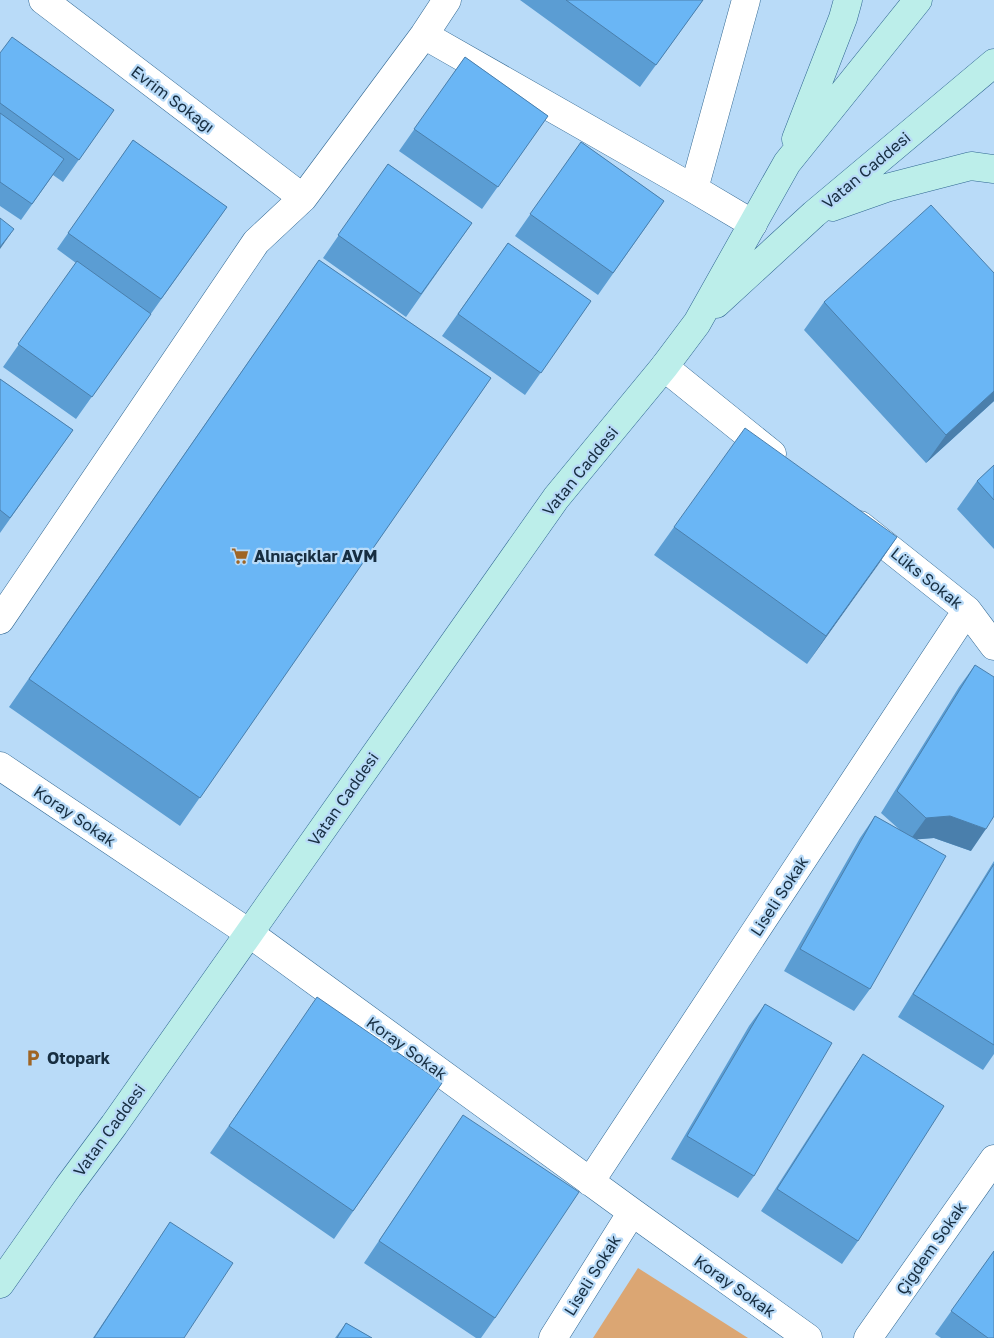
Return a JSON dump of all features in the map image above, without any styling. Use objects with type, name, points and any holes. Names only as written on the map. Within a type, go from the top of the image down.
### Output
[{"type":"main road","points":[[787,163],[843,18],[848,0]]},
{"type":"main road","name":"Vatan Caddesi","points":[[0,1284],[556,498],[664,367],[697,322],[787,163],[918,0]]},
{"type":"main road","name":"Vatan Caddesi","points":[[697,322],[814,214],[994,63]]},
{"type":"main road","points":[[814,214],[886,188],[971,166],[994,169]]},
{"type":"street","name":"Evrim Sokağı","points":[[43,0],[303,198]]},
{"type":"street","points":[[0,620],[256,242],[303,198],[447,0]]},
{"type":"street","points":[[694,189],[746,0]]},
{"type":"street","points":[[424,34],[753,224]]},
{"type":"street","points":[[664,367],[789,467]]},
{"type":"street","name":"Lüks Sokak","points":[[843,510],[967,610],[994,646]]},
{"type":"street","name":"Liseli Sokak","points":[[590,1182],[967,610]]},
{"type":"street","name":"Koray Sokak","points":[[0,766],[249,933],[590,1182],[808,1338]]},
{"type":"street","name":"Çiğdem Sokak","points":[[868,1338],[994,1158]]},
{"type":"street","name":"Liseli Sokak","points":[[553,1338],[632,1212]]},
{"type":"shaded area","points":[[638,1268],[748,1338],[593,1338]]},
{"type":"building","points":[[566,0],[703,0],[656,65]]},
{"type":"building","points":[[12,37],[114,110],[79,160],[0,103],[0,53]]},
{"type":"building","points":[[465,57],[548,116],[498,187],[414,129]]},
{"type":"building","points":[[0,113],[64,159],[32,204],[0,182]]},
{"type":"building","points":[[133,140],[227,207],[161,299],[68,233]]},
{"type":"building","points":[[581,142],[664,201],[613,273],[530,214]]},
{"type":"building","points":[[388,164],[472,223],[421,294],[338,235]]},
{"type":"building","points":[[931,205],[994,273],[994,391],[946,435],[824,302]]},
{"type":"building","points":[[0,218],[14,229],[0,247]]},
{"type":"building","points":[[508,243],[591,301],[541,373],[458,314]]},
{"type":"building","name":"Alnıaçıklar AVM","points":[[319,260],[491,378],[200,798],[29,679]]},
{"type":"building","points":[[77,261],[151,314],[92,397],[18,344]]},
{"type":"building","points":[[0,379],[73,430],[10,518],[0,510]]},
{"type":"building","points":[[745,428],[897,537],[826,636],[674,527]]},
{"type":"building","points":[[994,465],[994,500],[977,481]]},
{"type":"building","points":[[975,665],[994,677],[994,816],[986,829],[950,816],[926,818],[897,791]]},
{"type":"building","points":[[875,816],[946,856],[870,989],[800,949]]},
{"type":"building","points":[[994,864],[994,1045],[913,994]]},
{"type":"building","points":[[317,997],[442,1083],[353,1211],[229,1126]]},
{"type":"building","points":[[765,1004],[832,1043],[754,1176],[687,1136]]},
{"type":"building","points":[[863,1054],[944,1106],[858,1241],[777,1189]]},
{"type":"building","points":[[463,1115],[579,1192],[495,1318],[379,1241]]},
{"type":"building","points":[[170,1222],[233,1263],[184,1338],[94,1338]]},
{"type":"building","points":[[994,1251],[994,1338],[988,1338],[951,1311]]},
{"type":"building","points":[[346,1323],[372,1338],[337,1338]]},
{"type":"place","name":"Alnıaçıklar AVM","points":[[240,556]]},
{"type":"place","name":"Otopark","points":[[33,1058]]}]
